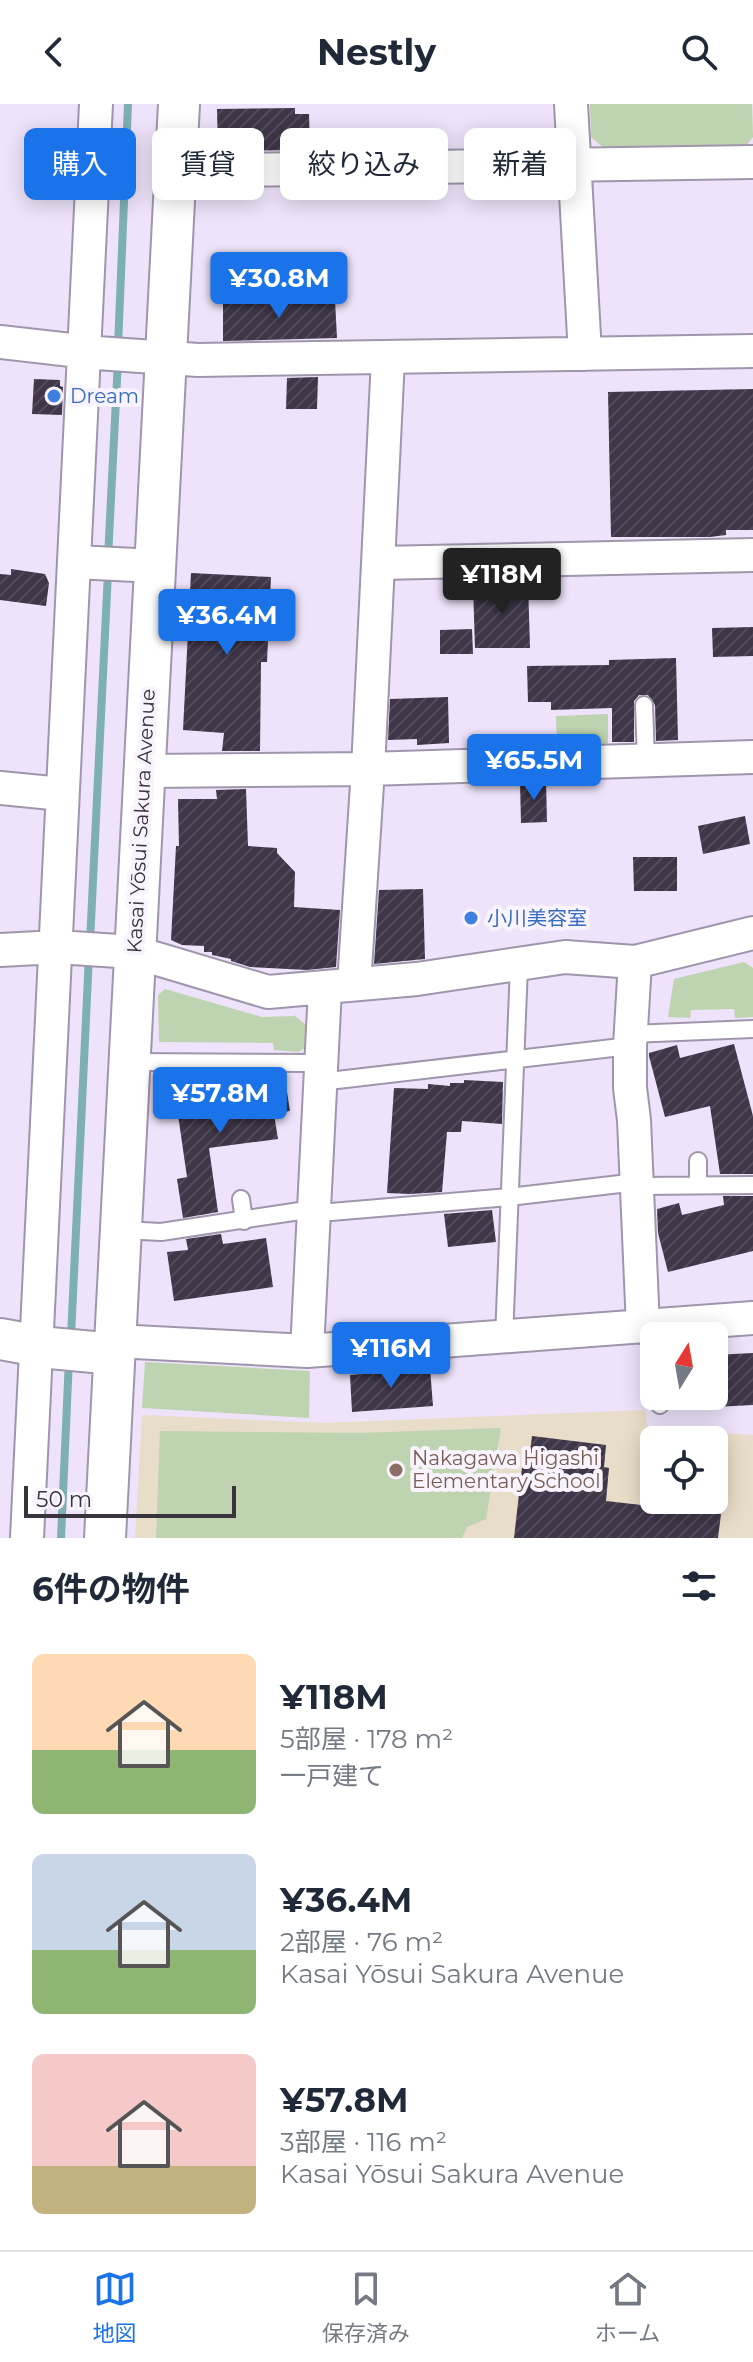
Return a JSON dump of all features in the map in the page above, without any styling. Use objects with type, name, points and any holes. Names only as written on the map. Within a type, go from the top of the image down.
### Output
[{"type":"street","points":[[27,1538],[29,1344],[92,950],[62,794],[81,562],[96,104]]},
{"type":"street","name":"Kasai Yōsui Sakura Avenue","points":[[178,128],[179,104]]},
{"type":"street","points":[[571,104],[572,128]]},
{"type":"street","points":[[576,164],[753,162]]},
{"type":"street","points":[[264,169],[464,166]]},
{"type":"street","points":[[576,199],[585,354]]},
{"type":"street","name":"Kasai Yōsui Sakura Avenue","points":[[105,1538],[107,1349],[120,1230],[129,1062],[92,950],[144,771],[144,566],[155,357],[173,200]]},
{"type":"street","points":[[0,342],[155,357],[388,358],[753,351]]},
{"type":"street","points":[[307,1351],[320,1073],[339,986],[368,769],[388,358]]},
{"type":"street","points":[[379,563],[753,555]]},
{"type":"street","points":[[81,562],[144,566]]},
{"type":"street","points":[[144,771],[368,769],[753,757]]},
{"type":"street","points":[[0,788],[62,794]]},
{"type":"street","points":[[0,950],[92,950],[268,992],[417,979],[565,957],[635,962],[753,933]]},
{"type":"street","points":[[635,962],[630,1088],[645,1322]]},
{"type":"street","points":[[705,1322],[753,1318]]},
{"type":"street","points":[[29,1344],[107,1349],[307,1351],[640,1327]]},
{"type":"lane","points":[[644,705],[646,760]]},
{"type":"lane","points":[[504,1338],[519,966]]},
{"type":"lane","points":[[129,1062],[320,1073],[514,1060],[630,1040],[753,1029]]},
{"type":"lane","points":[[698,1161],[698,1185]]},
{"type":"lane","points":[[120,1230],[161,1232],[300,1211],[314,1213],[637,1184],[753,1185]]},
{"type":"lane","points":[[241,1199],[244,1221]]},
{"type":"shaded area","name":"Nakagawa Higashi Elementary School","points":[[645,1410],[648,1426],[640,1426],[640,1514],[728,1514],[728,1433],[753,1435],[753,1538],[135,1538],[142,1415],[324,1423]]},
{"type":"green space","points":[[590,104],[752,104],[753,137],[746,146],[604,148],[591,137]]},
{"type":"green space","points":[[608,714],[608,748],[557,749],[556,716]]},
{"type":"green space","points":[[744,962],[753,968],[753,1017],[735,1018],[734,1009],[691,1010],[690,1018],[668,1017],[674,979]]},
{"type":"green space","points":[[165,989],[262,1017],[295,1016],[306,1025],[305,1048],[298,1052],[274,1050],[273,1043],[159,1042],[158,995]]},
{"type":"green space","points":[[145,1362],[310,1371],[309,1418],[142,1408]]},
{"type":"green space","points":[[501,1428],[486,1519],[467,1527],[462,1538],[156,1538],[160,1431],[359,1433]]},
{"type":"building","points":[[295,108],[295,114],[309,114],[309,128],[280,128],[280,150],[264,150],[264,128],[217,128],[217,109]]},
{"type":"building","points":[[335,300],[337,338],[223,341],[223,302]]},
{"type":"building","points":[[318,377],[317,409],[286,409],[287,378]]},
{"type":"building","points":[[34,379],[60,380],[63,387],[62,415],[32,414]]},
{"type":"building","points":[[753,389],[753,530],[726,530],[726,535],[710,537],[611,537],[608,392]]},
{"type":"building","points":[[11,569],[45,574],[49,583],[46,606],[0,600],[0,574],[11,575]]},
{"type":"building","points":[[191,573],[271,577],[267,662],[261,662],[260,751],[222,751],[224,733],[183,730]]},
{"type":"building","points":[[528,582],[530,648],[475,648],[473,586]]},
{"type":"building","points":[[753,627],[753,656],[713,657],[712,628]]},
{"type":"building","points":[[472,629],[473,654],[440,654],[440,630]]},
{"type":"building","points":[[676,658],[678,740],[656,741],[655,705],[648,695],[639,695],[634,701],[634,742],[612,742],[612,708],[551,710],[551,702],[528,702],[527,666],[609,665],[609,660]]},
{"type":"building","points":[[448,697],[449,743],[417,745],[417,739],[388,740],[390,699]]},
{"type":"building","points":[[546,782],[547,822],[521,823],[520,783]]},
{"type":"building","points":[[246,789],[248,846],[277,848],[277,853],[295,872],[294,907],[340,910],[336,967],[307,970],[250,967],[212,955],[212,952],[204,952],[204,946],[182,945],[171,940],[176,846],[179,846],[178,799],[217,799],[216,790]]},
{"type":"building","points":[[745,816],[750,844],[703,854],[698,826]]},
{"type":"building","points":[[633,857],[677,857],[677,891],[634,891]]},
{"type":"building","points":[[423,889],[425,959],[374,964],[379,890]]},
{"type":"building","points":[[734,1044],[753,1116],[753,1174],[720,1174],[710,1106],[665,1117],[649,1056],[649,1053],[677,1045],[680,1058]]},
{"type":"building","points":[[464,1080],[503,1082],[502,1124],[462,1121],[461,1132],[447,1132],[442,1192],[387,1193],[394,1088],[428,1089],[428,1084],[450,1086],[450,1083],[464,1083]]},
{"type":"building","points":[[199,1083],[202,1098],[286,1086],[290,1111],[274,1114],[278,1139],[209,1148],[218,1212],[183,1218],[177,1179],[187,1177],[174,1087]]},
{"type":"building","points":[[723,1196],[753,1196],[753,1251],[668,1272],[658,1233],[657,1209],[679,1203],[682,1215],[724,1205]]},
{"type":"building","points":[[492,1210],[496,1242],[448,1247],[444,1214]]},
{"type":"building","points":[[221,1234],[223,1244],[266,1238],[273,1287],[174,1301],[167,1252],[188,1250],[186,1239]]},
{"type":"building","points":[[753,1353],[753,1405],[728,1406],[728,1354]]},
{"type":"building","points":[[430,1368],[433,1406],[352,1412],[350,1375]]},
{"type":"building","points":[[532,1436],[606,1445],[604,1467],[609,1468],[606,1501],[640,1505],[640,1514],[721,1514],[718,1538],[514,1538],[523,1459],[529,1460]]},
{"type":"waterway","points":[[118,347],[128,104]]},
{"type":"waterway","points":[[108,558],[118,360]]},
{"type":"waterway","points":[[90,942],[108,572]]},
{"type":"waterway","points":[[71,1337],[89,955]]},
{"type":"waterway","points":[[61,1538],[69,1359]]},
{"type":"place","name":"Dream","points":[[54,396]]},
{"type":"place","name":"小川美容室","points":[[471,918]]},
{"type":"place","name":"Nakagawa Higashi Elementary School","points":[[396,1470]]}]
